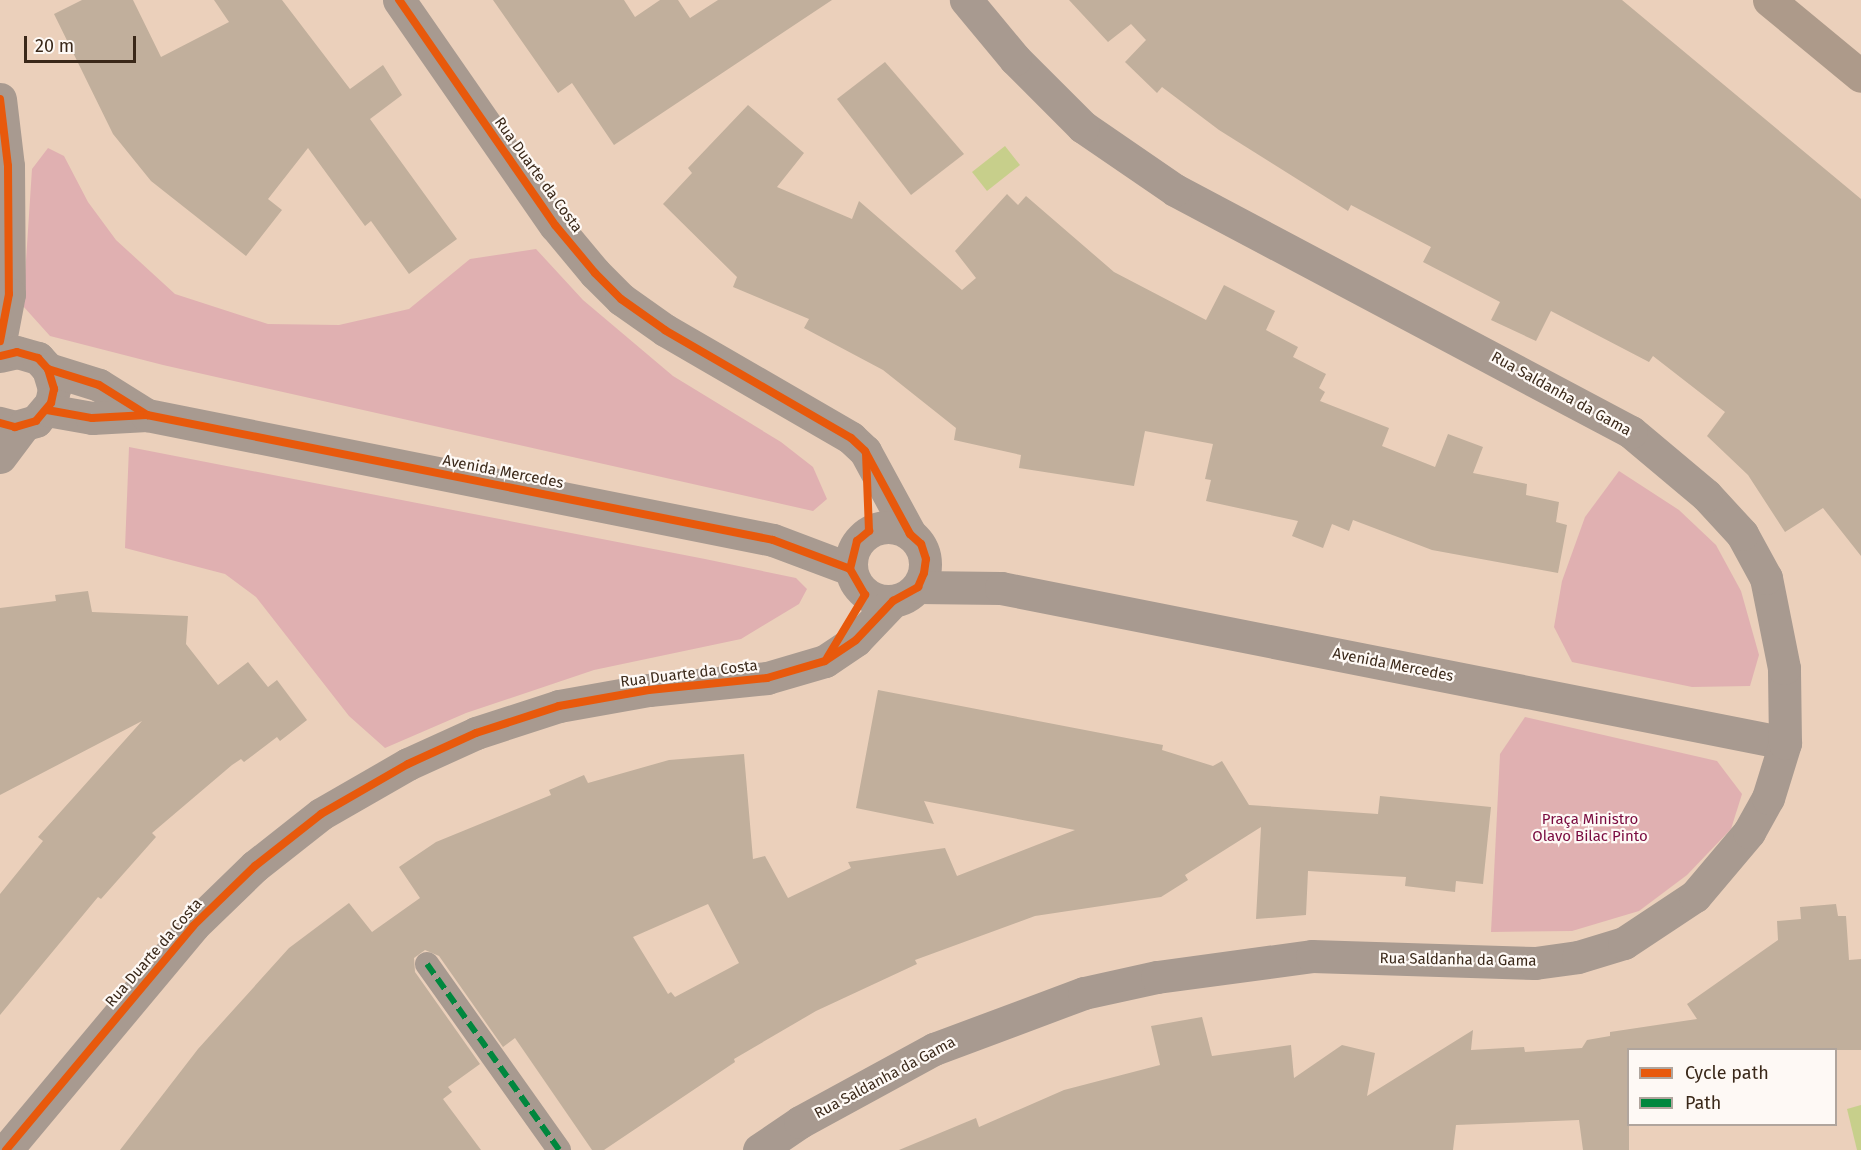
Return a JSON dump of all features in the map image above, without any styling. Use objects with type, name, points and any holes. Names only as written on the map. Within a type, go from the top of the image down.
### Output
[{"type":"main road","points":[[1769,0],[1861,76]]},
{"type":"street","name":"Rua Duarte da Costa","points":[[6,1150],[193,926],[255,866],[321,814],[408,764],[476,733],[560,706],[649,690],[767,678],[825,661],[886,564],[866,452],[834,426],[705,354],[621,299],[555,225],[399,0]]},
{"type":"street","name":"Rua Saldanha da Gama","points":[[759,1150],[800,1122],[934,1049],[1084,993],[1157,977],[1312,956],[1535,963],[1578,957],[1624,943],[1695,896],[1749,832],[1768,798],[1785,743],[1784,668],[1766,578],[1742,534],[1706,495],[1631,432],[1175,190],[1083,127],[1015,59],[966,0]]},
{"type":"street","points":[[0,99],[8,166],[9,294],[0,340]]},
{"type":"street","name":"Avenida Mercedes","points":[[0,356],[25,352],[48,369],[99,385],[147,415]]},
{"type":"street","points":[[0,457],[23,420],[54,389],[48,369]]},
{"type":"street","name":"Avenida Mercedes","points":[[23,420],[147,415],[1001,588],[1785,743]]},
{"type":"street","points":[[427,964],[559,1150]]},
{"type":"green space","points":[[48,148],[64,156],[88,202],[116,240],[175,294],[268,324],[339,325],[409,309],[470,259],[536,249],[583,300],[673,376],[781,442],[813,467],[827,499],[813,511],[163,365],[50,336],[23,306],[32,169]]},
{"type":"green space","points":[[129,447],[796,578],[807,589],[799,604],[741,639],[594,670],[466,713],[385,748],[349,716],[256,597],[225,574],[125,548]]},
{"type":"green space","points":[[1619,471],[1679,510],[1716,545],[1741,591],[1759,655],[1750,686],[1692,687],[1572,662],[1554,627],[1562,581],[1585,517]]},
{"type":"green space","name":"Praça Ministro Olavo Bilac Pinto","points":[[1525,717],[1717,761],[1742,794],[1731,829],[1687,875],[1639,911],[1572,931],[1491,932],[1500,754]]},
{"type":"shaded area","points":[[1005,146],[1020,165],[987,191],[972,172]]},
{"type":"shaded area","points":[[1861,1105],[1861,1150],[1857,1150],[1847,1109]]},
{"type":"building","points":[[82,0],[133,0],[161,57],[229,22],[214,0],[282,0],[350,89],[383,65],[402,95],[370,119],[457,239],[409,274],[371,221],[365,226],[308,148],[268,199],[282,210],[246,256],[151,181],[113,134],[54,14]]},
{"type":"building","points":[[493,0],[624,0],[635,17],[660,0],[678,0],[690,18],[718,0],[832,0],[614,145],[572,83],[558,93]]},
{"type":"building","points":[[1069,0],[1622,0],[1861,199],[1861,556],[1823,508],[1785,532],[1748,475],[1707,436],[1725,412],[1653,356],[1649,362],[1551,311],[1536,341],[1491,320],[1500,302],[1423,262],[1431,247],[1351,205],[1348,211],[1219,130],[1162,87],[1157,93],[1125,62],[1146,40],[1131,24],[1108,42]]},
{"type":"building","points":[[885,62],[964,154],[911,195],[837,99]]},
{"type":"building","points":[[748,105],[804,153],[777,187],[852,219],[859,201],[962,290],[976,278],[955,251],[1007,194],[1018,205],[1026,196],[1114,272],[1206,320],[1224,285],[1275,311],[1266,330],[1298,347],[1293,357],[1326,374],[1319,388],[1325,392],[1320,401],[1389,428],[1382,446],[1435,467],[1448,434],[1483,447],[1473,473],[1527,484],[1526,495],[1559,502],[1556,522],[1567,525],[1558,573],[1432,550],[1353,520],[1349,531],[1332,524],[1323,548],[1292,536],[1298,521],[1206,501],[1211,480],[1205,479],[1213,444],[1145,431],[1134,486],[1019,468],[1021,455],[954,440],[956,428],[883,370],[804,328],[809,319],[733,287],[737,277],[663,204],[692,173],[688,168]]},
{"type":"building","points":[[88,591],[92,612],[188,616],[186,644],[218,685],[248,662],[268,687],[277,680],[307,720],[280,741],[277,737],[244,762],[241,759],[232,765],[152,833],[156,837],[101,899],[98,897],[0,1015],[0,894],[43,841],[38,837],[142,721],[0,795],[0,608],[56,601],[55,595]]},
{"type":"building","points":[[878,690],[1163,745],[1162,750],[1213,766],[1222,761],[1249,805],[1378,814],[1380,796],[1491,807],[1483,884],[1456,881],[1455,892],[1405,886],[1406,877],[1308,871],[1306,915],[1256,919],[1261,827],[1185,875],[1188,880],[1161,897],[1035,916],[915,960],[917,964],[816,1011],[734,1059],[735,1062],[604,1150],[592,1150],[515,1038],[503,1047],[439,956],[425,950],[414,958],[415,972],[480,1064],[448,1087],[452,1092],[443,1099],[481,1150],[120,1150],[198,1049],[289,948],[349,903],[372,932],[420,898],[399,867],[436,842],[551,795],[549,790],[584,775],[588,783],[669,760],[744,754],[753,859],[765,856],[788,898],[851,868],[848,862],[945,848],[957,876],[1075,830],[924,801],[934,824],[856,808]],"holes":[[[708,904],[739,963],[675,997],[671,992],[668,994],[633,937]]]},
{"type":"building","points":[[1836,904],[1838,916],[1846,916],[1849,960],[1861,959],[1861,1050],[1627,1048],[1629,1150],[1583,1150],[1579,1120],[1456,1125],[1453,1150],[899,1150],[976,1118],[979,1127],[1064,1090],[1160,1065],[1151,1026],[1202,1017],[1212,1056],[1291,1045],[1294,1078],[1342,1045],[1375,1053],[1367,1096],[1473,1030],[1471,1050],[1524,1047],[1525,1052],[1582,1048],[1587,1040],[1610,1036],[1610,1032],[1697,1019],[1687,1004],[1778,940],[1777,921],[1801,919],[1800,907]]},
{"type":"marked path","points":[[427,964],[559,1150]]},
{"type":"cycle path","points":[[6,1150],[193,926],[255,866],[321,814],[408,764],[476,733],[559,706],[649,690],[767,678],[825,661],[856,640],[893,601],[918,587],[924,573],[926,559],[921,544],[910,534],[865,451],[851,438],[665,330],[621,299],[595,273],[555,225],[399,0]]},
{"type":"cycle path","points":[[0,99],[8,166],[9,294],[0,341]]},
{"type":"cycle path","points":[[0,356],[17,352],[38,358],[48,369],[54,389],[51,403],[36,421],[15,427],[0,423]]},
{"type":"cycle path","points":[[48,369],[99,385],[147,415]]},
{"type":"cycle path","points":[[47,410],[92,418],[147,415],[773,540],[850,569]]},
{"type":"cycle path","points":[[827,658],[865,595],[850,569],[857,541],[869,531],[866,454]]}]
